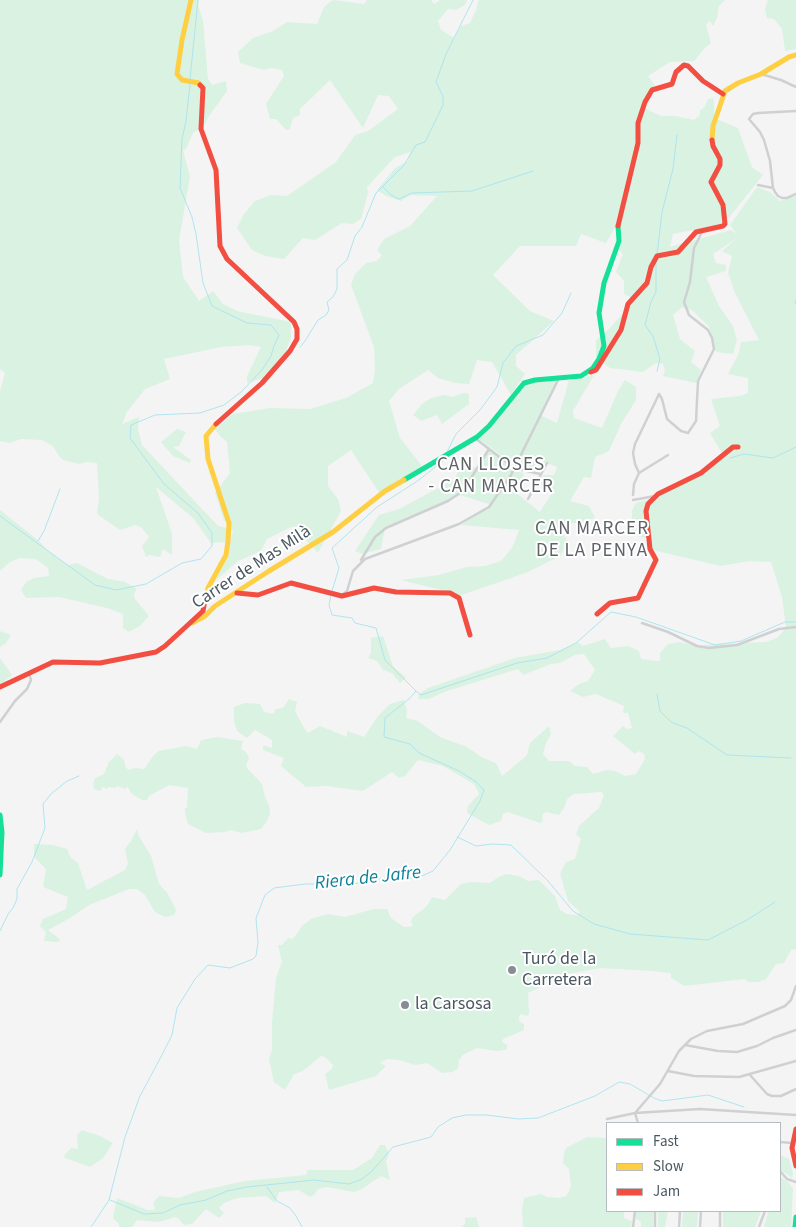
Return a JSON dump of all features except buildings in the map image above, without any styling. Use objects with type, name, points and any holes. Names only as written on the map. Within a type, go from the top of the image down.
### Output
[{"type":"street","points":[[0,688],[53,662],[93,663],[147,655],[160,650],[203,611],[208,588],[226,555],[229,523],[208,459],[206,436],[213,426],[262,383],[293,347],[297,339],[298,334],[294,322],[227,259],[220,246],[216,170],[201,129],[202,88],[199,83],[182,80],[177,72],[190,0]]},
{"type":"street","points":[[589,372],[596,370],[621,330],[628,304],[647,283],[654,259],[659,255],[678,252],[693,234],[704,229],[723,226],[725,222],[723,206],[711,182],[720,165],[720,159],[712,137],[713,126],[723,94],[738,82],[762,74],[796,55]]},
{"type":"street","points":[[589,372],[599,359],[604,346],[598,313],[604,283],[619,241],[618,226],[638,142],[638,124],[645,102],[652,90],[672,84],[676,72],[684,65],[688,66],[707,85],[723,94]]},
{"type":"street","points":[[762,74],[796,87]]},
{"type":"street","points":[[796,111],[758,113],[753,114],[749,119],[764,140],[770,161],[773,188],[778,196],[782,198],[796,194]]},
{"type":"street","points":[[758,186],[773,188]]},
{"type":"street","points":[[633,495],[638,472],[633,453],[635,444],[659,394],[667,419],[681,431],[688,433],[696,421],[698,381],[714,349],[708,330],[689,315],[684,302],[690,282],[694,248],[704,229]]},
{"type":"street","name":"Carrer de Mas Milà","points":[[186,626],[205,616],[215,606],[333,532],[385,491],[476,438],[489,426],[524,383],[535,380],[581,376],[589,372]]},
{"type":"street","points":[[360,562],[389,548],[459,524],[489,507],[507,482],[559,378]]},
{"type":"street","points":[[476,438],[514,468],[540,474]]},
{"type":"street","points":[[597,614],[610,603],[638,598],[656,560],[650,549],[646,506],[655,496],[701,473],[733,448],[738,447]]},
{"type":"street","points":[[342,596],[347,590],[352,573],[375,537],[386,528],[448,500],[463,491],[489,449]]},
{"type":"street","points":[[638,472],[668,455]]},
{"type":"street","points":[[528,499],[540,474],[548,463]]},
{"type":"street","points":[[632,500],[655,496]]},
{"type":"street","points":[[237,593],[258,595],[291,583],[342,596],[374,588],[396,592],[450,593],[459,598],[470,635]]},
{"type":"street","points":[[642,623],[668,632],[697,646],[709,648],[737,645],[779,629],[796,627]]},
{"type":"street","points":[[0,722],[15,701],[27,689],[31,680],[29,674]]},
{"type":"street","points":[[0,814],[2,832],[0,875]]},
{"type":"street","points":[[635,1114],[660,1084],[676,1055],[684,1045],[701,1033],[744,1024],[785,1006],[791,1000],[796,986]]},
{"type":"street","points":[[684,1045],[737,1052],[796,1030]]},
{"type":"street","points":[[667,1071],[711,1077],[739,1078],[796,1061]]},
{"type":"street","points":[[750,1075],[767,1094],[772,1096],[781,1096],[796,1089]]},
{"type":"street","points":[[607,1118],[700,1109],[796,1115]]},
{"type":"street","points":[[635,1114],[638,1122]]},
{"type":"street","points":[[796,1129],[792,1143],[796,1166]]},
{"type":"street","points":[[781,1142],[792,1143]]},
{"type":"street","points":[[781,1172],[787,1179],[796,1182]]},
{"type":"street","points":[[633,1227],[635,1212]]},
{"type":"street","points":[[655,1212],[656,1227]]},
{"type":"street","points":[[679,1227],[680,1212]]},
{"type":"street","points":[[700,1227],[701,1212]]},
{"type":"street","points":[[720,1212],[720,1227]]},
{"type":"street","points":[[759,1227],[765,1212]]},
{"type":"street","points":[[795,1227],[796,1217]]},
{"type":"green space","points":[[0,0],[199,0],[198,5],[203,21],[208,79],[212,85],[226,81],[227,91],[203,127],[193,133],[186,149],[183,150],[190,177],[179,240],[183,277],[199,301],[213,291],[223,304],[237,311],[291,322],[291,338],[284,356],[263,378],[247,383],[247,376],[261,347],[249,345],[221,347],[164,359],[170,379],[145,389],[127,412],[122,424],[139,417],[138,429],[142,445],[218,526],[227,528],[226,542],[211,543],[193,518],[156,487],[172,534],[172,555],[163,549],[160,557],[149,555],[146,557],[142,546],[149,537],[141,527],[135,525],[120,530],[97,514],[99,498],[97,463],[87,462],[79,464],[63,460],[53,446],[42,440],[21,439],[10,443],[0,441],[0,391],[5,373],[0,369]]},
{"type":"green space","points":[[333,0],[364,4],[367,0],[431,0],[434,4],[440,0],[467,0],[465,5],[456,10],[448,9],[438,21],[441,30],[454,38],[461,26],[470,23],[479,0],[725,0],[719,6],[717,18],[713,26],[710,21],[706,25],[711,43],[694,61],[670,62],[648,76],[655,85],[644,108],[661,116],[676,116],[694,120],[700,115],[700,110],[704,108],[708,99],[713,98],[714,118],[738,128],[752,167],[763,175],[724,224],[673,234],[670,247],[731,230],[737,234],[730,225],[757,187],[770,192],[780,201],[796,196],[796,949],[791,950],[784,963],[776,964],[766,979],[758,982],[749,982],[744,979],[685,986],[671,978],[671,973],[600,968],[567,974],[528,993],[529,1014],[527,1016],[521,1014],[519,1016],[519,1021],[524,1024],[524,1030],[503,1039],[502,1042],[507,1045],[506,1050],[496,1051],[477,1048],[463,1055],[459,1060],[458,1068],[453,1072],[442,1073],[427,1063],[415,1065],[399,1060],[387,1059],[380,1063],[386,1066],[376,1076],[329,1090],[325,1074],[332,1069],[333,1065],[325,1057],[321,1056],[303,1071],[294,1074],[285,1090],[274,1082],[269,1059],[272,1050],[272,1022],[276,978],[282,962],[278,945],[282,945],[288,938],[293,939],[302,926],[311,919],[328,914],[345,917],[374,909],[387,909],[391,918],[404,927],[413,926],[411,921],[413,917],[427,906],[432,897],[445,900],[461,884],[471,882],[490,883],[506,874],[519,876],[528,881],[539,880],[555,896],[560,910],[567,914],[578,915],[580,912],[568,901],[560,874],[566,862],[575,859],[581,839],[576,834],[579,826],[599,808],[604,795],[601,792],[574,794],[567,799],[559,815],[546,812],[542,815],[543,821],[540,823],[508,812],[503,814],[501,821],[489,825],[467,813],[468,806],[479,794],[474,784],[443,766],[418,760],[405,776],[399,778],[392,772],[363,791],[326,786],[306,787],[281,766],[284,758],[263,750],[263,745],[272,748],[272,740],[255,730],[247,738],[237,731],[234,721],[234,707],[245,703],[260,704],[264,712],[273,714],[276,709],[283,708],[289,699],[297,702],[295,711],[308,733],[320,726],[347,737],[347,731],[364,737],[378,716],[390,704],[404,700],[407,711],[406,718],[418,721],[440,737],[467,747],[483,758],[496,763],[502,776],[527,755],[530,743],[549,726],[551,734],[543,754],[549,761],[569,761],[575,766],[587,767],[593,774],[607,770],[615,771],[625,776],[636,774],[645,759],[644,754],[639,751],[635,754],[613,736],[623,726],[627,729],[632,728],[628,713],[623,713],[624,706],[596,694],[583,697],[570,691],[579,684],[588,681],[595,670],[584,654],[575,655],[560,663],[551,664],[523,675],[518,669],[444,692],[429,699],[418,699],[419,694],[428,688],[515,658],[560,650],[578,642],[583,646],[605,639],[611,648],[628,646],[639,651],[641,659],[660,661],[660,653],[668,644],[680,642],[696,646],[766,642],[777,638],[786,628],[782,597],[771,562],[749,561],[721,566],[648,549],[650,539],[633,535],[625,527],[646,533],[647,521],[632,520],[632,510],[636,503],[656,497],[707,470],[722,453],[710,433],[720,426],[711,399],[740,396],[748,393],[748,378],[728,374],[738,355],[741,342],[759,340],[735,293],[728,273],[732,256],[722,251],[736,239],[713,254],[716,263],[726,265],[726,271],[706,277],[719,306],[733,326],[737,340],[733,354],[716,352],[709,327],[693,311],[682,307],[673,315],[680,339],[695,351],[691,362],[701,370],[696,383],[663,376],[665,371],[663,364],[656,363],[643,372],[610,368],[596,358],[596,340],[627,309],[630,297],[624,294],[624,281],[616,272],[623,254],[618,249],[617,224],[606,243],[581,234],[576,246],[520,246],[493,275],[530,311],[554,321],[516,355],[516,366],[525,374],[511,395],[492,362],[477,360],[469,384],[455,383],[438,378],[428,370],[399,389],[389,401],[400,438],[422,466],[380,494],[351,450],[328,466],[328,486],[338,499],[341,511],[318,553],[293,526],[267,539],[261,551],[238,561],[215,581],[226,560],[233,531],[224,520],[215,493],[230,473],[227,442],[215,429],[233,414],[270,408],[310,409],[346,398],[373,383],[375,369],[374,347],[351,285],[355,274],[366,263],[377,261],[382,255],[377,250],[384,239],[410,226],[437,196],[410,195],[401,201],[386,196],[377,190],[395,168],[408,161],[410,152],[395,157],[367,187],[368,193],[361,219],[353,224],[342,223],[315,240],[303,238],[284,259],[265,256],[252,250],[237,228],[244,214],[255,201],[271,195],[287,196],[336,162],[355,135],[368,131],[398,109],[389,96],[378,95],[363,128],[330,80],[300,109],[300,115],[293,118],[290,129],[286,130],[276,119],[270,119],[266,104],[284,76],[282,70],[272,68],[264,70],[240,63],[238,52],[253,38],[273,31],[287,22],[317,24],[324,7]]},
{"type":"green space","points":[[768,0],[796,0],[796,49],[785,51],[782,29],[774,19],[767,18],[765,9]]},
{"type":"green space","points":[[594,375],[573,411],[574,418],[602,428],[618,391],[625,380],[636,387],[636,400],[621,424],[609,451],[595,457],[591,478],[584,477],[570,501],[589,506],[595,518],[576,523],[558,524],[568,542],[560,556],[528,572],[459,596],[401,580],[439,575],[467,567],[485,566],[501,561],[512,548],[519,530],[461,525],[492,505],[460,495],[385,527],[381,549],[362,554],[355,551],[379,515],[399,509],[455,479],[460,466],[478,468],[489,451],[524,474],[516,493],[540,512],[552,493],[539,485],[543,475],[554,475],[557,467],[545,462],[539,472],[514,465],[479,439],[497,421],[524,382],[557,380],[540,415],[557,423],[569,380]]},
{"type":"green space","points":[[464,393],[469,394],[469,404],[442,424],[437,415],[421,421],[413,415],[422,404],[431,398],[443,395],[452,397]]},
{"type":"green space","points":[[177,429],[186,432],[179,446],[173,447],[191,460],[190,463],[173,456],[161,442]]},
{"type":"green space","points":[[0,510],[34,537],[46,550],[68,565],[77,563],[108,579],[125,582],[137,589],[134,594],[135,599],[149,616],[140,626],[129,632],[123,628],[123,614],[107,608],[59,597],[26,598],[21,590],[26,582],[34,578],[49,576],[48,568],[36,559],[20,558],[10,562],[0,571]]},
{"type":"green space","points":[[0,631],[11,635],[6,643],[0,647]]},
{"type":"green space","points":[[383,636],[393,666],[406,678],[400,683],[392,673],[383,670],[377,661],[368,658],[371,653],[371,638]]},
{"type":"green space","points":[[0,658],[12,675],[0,685]]},
{"type":"green space","points":[[217,737],[243,741],[241,749],[246,752],[249,758],[246,765],[247,768],[262,784],[269,805],[270,813],[261,829],[241,833],[231,830],[206,833],[188,824],[185,808],[187,808],[188,788],[169,785],[149,796],[147,800],[142,800],[132,794],[127,786],[126,789],[117,786],[107,789],[103,787],[100,791],[94,789],[95,778],[104,774],[109,762],[117,754],[124,760],[128,770],[135,768],[144,769],[159,751],[186,746],[197,749],[201,740]]},
{"type":"green space","points":[[137,829],[151,856],[159,884],[168,894],[176,910],[174,915],[165,917],[155,912],[145,895],[137,889],[129,889],[89,905],[48,930],[61,940],[57,942],[44,941],[46,932],[40,926],[43,919],[66,909],[68,897],[43,887],[46,869],[34,857],[34,844],[53,845],[67,849],[71,858],[78,863],[87,890],[125,870],[128,864],[125,849]]},
{"type":"green space","points":[[82,1130],[113,1143],[103,1158],[90,1167],[63,1157],[71,1148],[78,1149],[77,1135]]},
{"type":"green space","points":[[587,1137],[606,1138],[606,1212],[624,1212],[624,1218],[632,1221],[631,1227],[523,1227],[522,1209],[524,1198],[541,1194],[547,1197],[560,1198],[568,1193],[571,1186],[569,1169],[563,1163],[566,1148]]},
{"type":"green space","points":[[380,1145],[385,1145],[389,1154],[386,1161],[390,1180],[381,1176],[354,1192],[327,1187],[318,1189],[310,1197],[299,1190],[279,1192],[275,1203],[266,1196],[237,1198],[224,1203],[219,1208],[224,1213],[219,1218],[206,1209],[192,1224],[184,1225],[178,1218],[173,1217],[158,1222],[137,1220],[132,1227],[119,1227],[119,1224],[113,1218],[117,1198],[148,1210],[155,1210],[153,1203],[159,1196],[179,1198],[195,1192],[245,1181],[306,1175],[308,1170],[353,1170],[372,1158]]},
{"type":"green space","points":[[781,1155],[789,1159],[793,1173],[792,1178],[781,1170]]},
{"type":"green space","points":[[781,1177],[793,1189],[791,1227],[764,1227],[768,1212],[781,1212]]},
{"type":"green space","points":[[636,1212],[653,1212],[653,1227],[641,1227],[641,1222],[635,1218]]},
{"type":"green space","points":[[658,1212],[668,1212],[665,1227],[658,1227]]},
{"type":"green space","points":[[683,1212],[698,1212],[697,1227],[682,1227]]},
{"type":"green space","points":[[723,1212],[761,1212],[755,1227],[723,1227]]},
{"type":"green space","points":[[476,1217],[479,1227],[461,1227],[465,1224],[465,1218]]},
{"type":"waterway","points":[[190,79],[198,0]]},
{"type":"waterway","points":[[300,347],[318,320],[326,315],[329,310],[327,302],[333,297],[337,289],[337,269],[347,260],[355,236],[362,227],[376,193],[404,165],[416,145],[425,142],[443,105],[443,96],[436,82],[446,54],[473,0]]},
{"type":"waterway","points":[[0,516],[95,585],[116,590],[146,584],[182,563],[201,559],[212,546],[212,533],[198,513],[164,484],[130,438],[131,425],[155,415],[200,413],[224,405],[241,392],[262,370],[271,356],[279,335],[271,325],[247,323],[212,306],[203,283],[192,217],[180,188],[182,139],[190,84]]},
{"type":"waterway","points":[[657,255],[662,212],[673,169],[677,135]]},
{"type":"waterway","points":[[383,187],[391,195],[399,199],[412,193],[472,191],[533,171]]},
{"type":"waterway","points":[[656,261],[656,292],[651,302],[645,325],[653,336],[660,359],[657,371]]},
{"type":"waterway","points":[[447,452],[456,434],[480,410],[497,387],[503,363],[516,346],[543,335],[562,313],[571,293]]},
{"type":"waterway","points":[[730,458],[744,454],[773,458],[796,447]]},
{"type":"waterway","points":[[332,591],[339,568],[332,548],[377,507],[416,482],[442,462],[444,458]]},
{"type":"waterway","points":[[38,541],[44,531],[60,489]]},
{"type":"waterway","points":[[331,595],[329,605],[332,615],[352,618],[355,623],[376,628],[385,660],[416,691]]},
{"type":"waterway","name":"Riera de Jafre","points":[[91,1227],[109,1200],[125,1137],[140,1096],[172,1035],[177,1008],[195,979],[208,965],[230,968],[256,956],[258,943],[256,918],[265,895],[274,888],[305,884],[353,884],[384,878],[417,878],[433,871],[450,850],[480,801],[484,790],[475,781],[459,771],[419,753],[410,744],[384,737],[385,718],[416,691],[421,695],[517,663],[547,658],[576,643],[611,612],[636,617],[715,645],[741,641],[785,622],[796,622]]},
{"type":"waterway","points":[[657,694],[660,711],[671,722],[687,728],[727,755],[791,758]]},
{"type":"waterway","points":[[0,931],[17,899],[17,889],[32,862],[45,828],[43,804],[51,794],[67,781],[79,776]]},
{"type":"waterway","points":[[457,837],[476,846],[492,844],[511,845],[548,881],[573,911],[594,924],[630,934],[708,940],[747,920],[775,902]]},
{"type":"waterway","points":[[110,1200],[144,1214],[163,1213],[180,1205],[206,1200],[227,1191],[247,1187],[314,1180],[349,1184],[362,1179],[372,1171],[393,1147],[431,1137],[438,1127],[452,1118],[466,1115],[487,1115],[518,1119],[538,1118],[595,1096],[619,1082],[630,1084],[662,1101],[708,1095],[744,1107]]},
{"type":"waterway","points":[[267,1187],[277,1201],[290,1208],[302,1227]]},
{"type":"traffic: fast","points":[[404,480],[477,437],[489,426],[524,383],[535,380],[581,376],[593,368],[604,346],[599,313],[604,283],[619,241],[618,226]]},
{"type":"traffic: fast","points":[[0,815],[2,832],[0,875]]},
{"type":"traffic: fast","points":[[795,1227],[796,1217]]},
{"type":"traffic: slow","points":[[191,0],[177,74],[182,80],[199,83],[200,85]]},
{"type":"traffic: slow","points":[[712,140],[713,126],[725,91],[796,55]]},
{"type":"traffic: slow","points":[[204,605],[208,588],[226,555],[228,541],[229,523],[208,459],[206,436],[216,424]]},
{"type":"traffic: slow","points":[[192,623],[269,571],[333,532],[385,491],[404,480]]},
{"type":"traffic: jam","points":[[618,226],[638,143],[638,123],[645,102],[652,90],[672,84],[676,72],[684,65],[688,66],[703,81],[723,94]]},
{"type":"traffic: jam","points":[[200,85],[203,88],[201,129],[216,170],[220,246],[227,259],[294,322],[297,329],[297,339],[290,351],[262,383],[216,424]]},
{"type":"traffic: jam","points":[[591,372],[596,370],[621,330],[628,304],[647,283],[651,267],[657,256],[678,252],[696,232],[725,224],[723,205],[711,182],[720,165],[720,159],[712,140]]},
{"type":"traffic: jam","points":[[597,614],[610,603],[638,598],[656,560],[650,549],[646,511],[648,504],[658,494],[701,473],[733,447],[738,447]]},
{"type":"traffic: jam","points":[[237,593],[258,595],[291,583],[342,596],[374,588],[396,592],[450,593],[459,598],[470,635]]},
{"type":"traffic: jam","points":[[0,687],[53,662],[100,663],[156,652],[203,611],[204,605]]},
{"type":"traffic: jam","points":[[796,1129],[792,1148],[796,1166]]},
{"type":"place","name":"Turó de la Carretera","points":[[512,970]]},
{"type":"place","name":"la Carsosa","points":[[405,1005]]},
{"type":"district","name":"CAN LLOSES - CAN MARCER","points":[[491,477]]},
{"type":"district","name":"CAN MARCER DE LA PENYA","points":[[592,541]]}]
